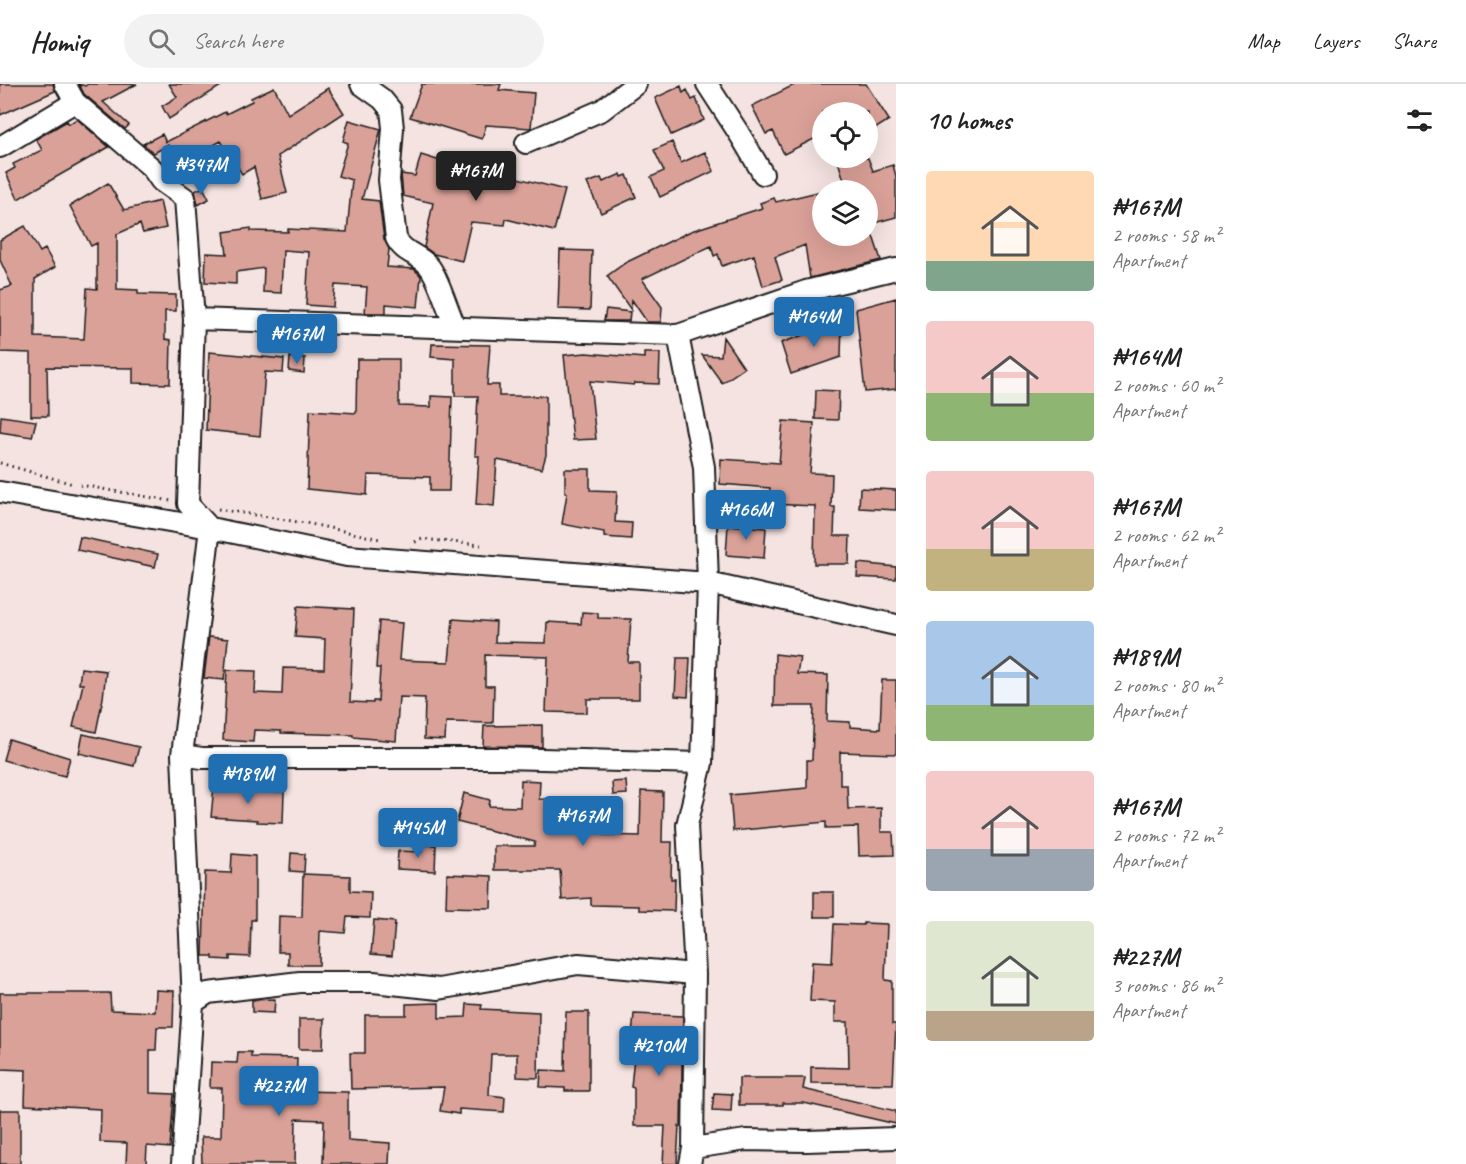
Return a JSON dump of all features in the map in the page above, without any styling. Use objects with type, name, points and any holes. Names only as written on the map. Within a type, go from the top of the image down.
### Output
[{"type":"street","points":[[65,84],[75,102],[152,168],[161,182],[185,198],[194,319],[188,504],[210,528],[182,755],[193,1003],[182,1164]]},
{"type":"street","points":[[362,84],[382,99],[391,110],[393,128],[389,180],[396,222],[396,238],[399,245],[408,252],[420,256],[431,267],[454,326]]},
{"type":"street","points":[[526,143],[602,110],[636,84]]},
{"type":"street","points":[[706,84],[763,174]]},
{"type":"street","points":[[0,147],[75,102]]},
{"type":"street","points":[[194,319],[678,335],[806,291],[896,269]]},
{"type":"street","points":[[678,335],[704,467],[708,583],[702,763],[687,825],[695,974],[691,1156],[746,1140],[896,1138]]},
{"type":"street","points":[[0,492],[210,528],[347,556],[708,583],[896,625]]},
{"type":"street","points":[[182,755],[202,758],[500,758],[702,763]]},
{"type":"street","points":[[193,1003],[208,993],[300,982],[373,982],[439,989],[578,964],[695,974]]},
{"type":"path","points":[[0,463],[73,484],[311,524],[385,540]]},
{"type":"path","points":[[412,543],[422,539],[481,545]]},
{"type":"building","points":[[0,84],[53,84],[55,91],[0,115]]},
{"type":"building","points":[[79,84],[85,86],[88,84],[137,84],[103,102],[129,125],[125,129],[84,94]]},
{"type":"building","points":[[169,84],[224,84],[169,119],[162,106],[177,97]]},
{"type":"building","points":[[422,84],[501,84],[499,90],[534,93],[531,128],[486,125],[482,139],[410,117]]},
{"type":"building","points":[[796,84],[866,84],[878,102],[812,102],[812,140],[784,154],[773,131],[766,134],[752,106]]},
{"type":"building","points":[[681,86],[683,93],[687,90],[692,100],[696,98],[704,120],[671,135],[655,98]]},
{"type":"building","points":[[274,87],[288,114],[328,88],[344,113],[278,156],[287,193],[262,199],[254,167],[242,174],[221,141],[178,164],[168,145],[154,153],[143,144],[162,134],[166,142],[252,101],[251,98]]},
{"type":"building","points":[[878,103],[889,120],[878,127]]},
{"type":"building","points":[[77,119],[109,147],[18,199],[6,173],[15,168],[13,164],[42,150],[36,139],[67,121],[69,124]]},
{"type":"building","points":[[349,120],[381,129],[362,199],[379,201],[384,239],[389,249],[387,267],[414,269],[421,276],[418,307],[386,304],[386,313],[365,313],[367,287],[335,285],[333,307],[306,305],[309,252],[283,250],[281,293],[263,292],[264,268],[236,272],[236,284],[205,282],[206,253],[227,254],[224,232],[251,228],[251,231],[288,232],[288,229],[347,232],[352,180],[338,176],[348,143],[343,141]]},
{"type":"building","points":[[672,142],[681,163],[705,152],[714,171],[660,197],[651,177],[664,171],[654,150]]},
{"type":"building","points":[[421,155],[460,167],[463,158],[495,168],[494,172],[565,190],[554,231],[506,219],[505,225],[471,222],[462,261],[434,254],[424,247],[433,203],[403,196],[401,174],[415,176]]},
{"type":"building","points":[[893,165],[896,176],[896,217],[878,222],[878,180],[844,180],[840,168],[872,168],[873,171]]},
{"type":"building","points":[[621,174],[622,177],[627,175],[636,197],[601,213],[587,183],[601,178],[603,182]]},
{"type":"building","points":[[108,183],[124,210],[160,201],[166,228],[143,233],[140,224],[117,234],[117,289],[138,290],[138,294],[176,295],[176,311],[165,311],[165,339],[171,340],[170,384],[133,383],[133,368],[47,367],[48,416],[31,416],[31,353],[0,352],[0,290],[12,286],[0,260],[0,240],[25,226],[40,252],[45,249],[55,267],[35,279],[35,337],[84,339],[87,288],[97,289],[97,243],[91,246],[70,206]]},
{"type":"building","points":[[203,187],[209,199],[198,205],[195,191]]},
{"type":"building","points":[[812,193],[812,246],[876,246],[881,260],[810,278],[805,245],[775,257],[782,280],[763,286],[754,255],[722,266],[718,254],[714,256],[711,246],[642,279],[662,307],[661,322],[647,322],[632,300],[631,310],[607,276],[625,263],[691,231],[762,208],[760,203],[774,198],[776,202]]},
{"type":"building","points":[[560,250],[592,251],[590,310],[558,309]]},
{"type":"building","points":[[896,298],[896,389],[865,392],[856,309]]},
{"type":"building","points":[[606,309],[630,312],[629,321],[604,321]]},
{"type":"building","points":[[842,321],[841,357],[791,374],[781,343]]},
{"type":"building","points":[[723,337],[744,368],[722,383],[702,355],[721,356]]},
{"type":"building","points":[[432,344],[490,345],[487,385],[499,385],[499,396],[546,396],[546,455],[542,469],[497,460],[494,506],[476,504],[479,456],[475,456],[478,396],[455,396],[455,359],[431,357]]},
{"type":"building","points":[[209,352],[284,359],[283,373],[265,372],[260,436],[206,430]]},
{"type":"building","points":[[586,353],[644,358],[644,353],[660,353],[659,384],[634,383],[634,385],[590,381],[596,439],[573,440],[564,355]]},
{"type":"building","points":[[290,357],[305,358],[304,373],[289,371]]},
{"type":"building","points":[[357,359],[399,359],[399,406],[431,407],[431,396],[452,397],[449,491],[430,491],[430,477],[368,475],[367,495],[307,489],[310,410],[356,413]]},
{"type":"building","points":[[816,390],[839,391],[838,420],[815,419]]},
{"type":"building","points":[[1,416],[36,421],[32,437],[0,432]]},
{"type":"building","points":[[783,421],[814,423],[810,473],[832,474],[831,507],[835,507],[834,536],[850,536],[849,564],[814,564],[815,506],[769,504],[770,488],[720,484],[721,459],[779,463]]},
{"type":"building","points":[[565,469],[590,469],[590,490],[617,491],[615,522],[632,523],[631,539],[604,537],[604,532],[562,524],[567,493],[565,493]]},
{"type":"building","points":[[860,488],[896,490],[896,510],[859,508]]},
{"type":"building","points":[[728,525],[766,528],[764,558],[726,555]]},
{"type":"building","points":[[80,537],[158,554],[155,567],[77,550]]},
{"type":"building","points":[[858,563],[896,567],[896,579],[857,577]]},
{"type":"building","points":[[298,606],[354,609],[350,702],[373,703],[373,701],[378,701],[380,668],[376,668],[379,621],[402,623],[399,660],[449,662],[453,619],[496,622],[495,642],[546,643],[547,622],[581,624],[582,612],[598,613],[598,618],[631,619],[628,662],[639,662],[639,699],[587,699],[587,713],[546,712],[548,657],[485,655],[485,686],[494,686],[493,723],[446,722],[445,740],[424,739],[425,698],[399,697],[396,741],[353,737],[353,735],[254,730],[253,742],[223,740],[227,670],[256,671],[255,693],[282,694],[283,668],[324,669],[325,639],[295,637]]},
{"type":"building","points":[[209,637],[228,639],[224,680],[204,678]]},
{"type":"building","points":[[775,654],[800,657],[797,674],[828,675],[827,721],[850,722],[850,727],[880,729],[882,680],[896,680],[896,754],[840,752],[840,785],[847,785],[848,809],[881,808],[881,832],[893,832],[894,855],[859,856],[858,827],[826,828],[826,822],[733,831],[730,795],[807,788],[807,760],[812,760],[814,706],[774,706]]},
{"type":"building","points":[[677,658],[690,658],[688,697],[675,696]]},
{"type":"building","points":[[81,668],[106,671],[96,732],[73,727],[83,684],[79,684]]},
{"type":"building","points":[[542,725],[542,747],[483,746],[484,726]]},
{"type":"building","points":[[83,734],[139,747],[134,766],[79,753]]},
{"type":"building","points":[[9,739],[70,758],[65,776],[3,760]]},
{"type":"building","points":[[521,780],[540,781],[539,799],[607,800],[604,835],[640,836],[641,791],[663,792],[662,842],[672,842],[671,879],[675,879],[674,911],[639,910],[639,906],[591,905],[591,898],[562,900],[560,870],[494,870],[494,846],[534,846],[535,842],[457,822],[464,793],[490,800],[489,806],[520,807]]},
{"type":"building","points":[[626,781],[627,794],[613,795],[612,782]]},
{"type":"building","points":[[214,786],[250,789],[250,791],[284,792],[283,823],[211,817]]},
{"type":"building","points":[[422,845],[436,845],[435,871],[397,869],[398,851],[422,852]]},
{"type":"building","points":[[291,853],[305,854],[304,872],[290,871]]},
{"type":"building","points":[[232,854],[255,856],[255,920],[251,920],[250,957],[230,956],[230,960],[213,959],[213,956],[203,956],[205,872],[231,873]]},
{"type":"building","points":[[303,874],[350,876],[350,891],[371,892],[370,918],[347,917],[345,933],[320,931],[319,965],[288,965],[288,952],[278,952],[279,916],[302,917]]},
{"type":"building","points":[[447,874],[492,876],[491,908],[446,907]]},
{"type":"building","points":[[814,892],[834,892],[834,917],[814,917]]},
{"type":"building","points":[[374,920],[395,922],[392,956],[371,954]]},
{"type":"building","points":[[863,923],[887,924],[885,980],[892,981],[892,1024],[896,1024],[893,1084],[811,1083],[811,1067],[849,1068],[848,1022],[835,1022],[835,1002],[810,1001],[812,962],[832,963],[834,924],[863,925]]},
{"type":"building","points":[[156,990],[174,991],[173,1027],[157,1027],[156,1050],[150,1050],[150,1093],[174,1094],[170,1148],[147,1146],[146,1164],[126,1164],[127,1143],[100,1142],[101,1109],[25,1105],[26,1070],[0,1069],[0,993],[110,993],[111,1010],[155,1012]]},
{"type":"building","points":[[275,999],[274,1013],[252,1012],[252,1000]]},
{"type":"building","points":[[439,1003],[439,1018],[466,1017],[467,1004],[482,1005],[481,1009],[539,1012],[538,1078],[517,1077],[517,1054],[491,1054],[489,1095],[505,1097],[504,1112],[459,1109],[459,1114],[440,1111],[444,1087],[351,1089],[350,1053],[365,1053],[365,1015],[406,1015],[406,1004]]},
{"type":"building","points":[[566,1012],[589,1012],[589,1091],[565,1091],[565,1088],[540,1087],[541,1070],[565,1071]]},
{"type":"building","points":[[634,1014],[683,1016],[681,1126],[679,1126],[677,1164],[663,1164],[665,1126],[634,1126],[634,1088],[631,1087],[636,1036],[632,1036]]},
{"type":"building","points":[[299,1019],[324,1019],[323,1049],[299,1049]]},
{"type":"building","points":[[238,1052],[251,1052],[251,1057],[297,1058],[296,1091],[348,1092],[348,1140],[390,1143],[389,1164],[323,1164],[324,1120],[296,1119],[295,1164],[202,1164],[201,1137],[221,1137],[222,1088],[210,1088],[211,1062],[237,1063]]},
{"type":"building","points":[[739,1078],[805,1078],[803,1089],[896,1111],[896,1124],[804,1103],[739,1105]]},
{"type":"building","points":[[714,1093],[732,1094],[731,1111],[712,1110]]},
{"type":"building","points":[[0,1110],[20,1110],[20,1164],[0,1164]]}]
